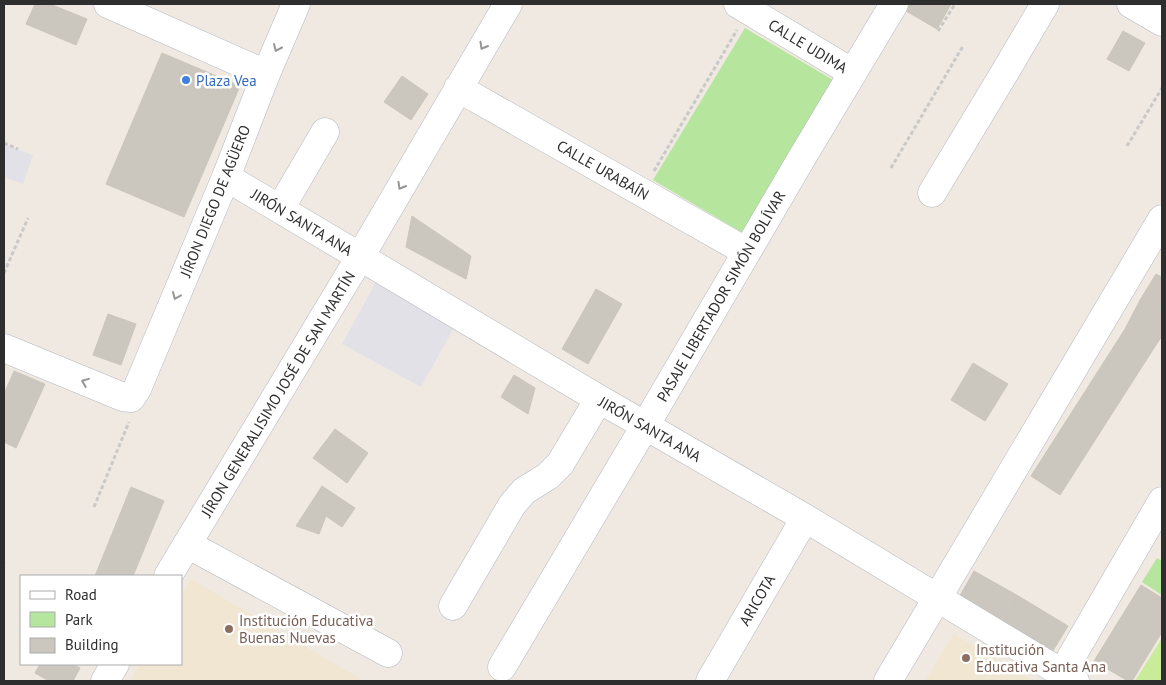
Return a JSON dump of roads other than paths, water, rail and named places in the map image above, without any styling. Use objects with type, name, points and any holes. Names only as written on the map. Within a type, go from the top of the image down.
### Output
[{"type":"street","points":[[108,4],[266,74]]},
{"type":"street","name":"JÍRON DIEGO DE AGÜERO","points":[[4,348],[122,397],[131,398],[137,389],[296,4]]},
{"type":"street","name":"JÍRON GENERALISIMO JOSÉ DE SAN MARTÍN","points":[[169,575],[360,257],[508,4]]},
{"type":"street","name":"PASAJE LIBERTADOR SIMÓN BOLÍVAR","points":[[502,667],[894,4]]},
{"type":"street","points":[[932,192],[1044,4]]},
{"type":"street","points":[[1131,4],[1162,22]]},
{"type":"street","name":"CALLE UDIMA","points":[[743,7],[853,72]]},
{"type":"street","name":"CALLE URABAÍN","points":[[458,88],[747,252]]},
{"type":"street","points":[[280,209],[325,132]]},
{"type":"street","name":"JIRÓN SANTA ANA","points":[[226,176],[599,399],[805,518],[1068,677]]},
{"type":"street","points":[[888,681],[1104,296],[1162,219]]},
{"type":"street","points":[[453,606],[512,505],[524,491],[548,476],[560,464],[599,399]]},
{"type":"street","points":[[1068,677],[1162,501]]},
{"type":"street","name":"ARICOTA","points":[[710,681],[805,518]]},
{"type":"street","points":[[187,544],[388,653]]},
{"type":"street","points":[[105,681],[114,665]]},
{"type":"place","name":"Plaza Vea","points":[[186,80]]},
{"type":"place","name":"Institución Educativa Buenas Nuevas","points":[[229,629]]},
{"type":"place","name":"Institución Educativa Santa Ana","points":[[966,658]]}]
